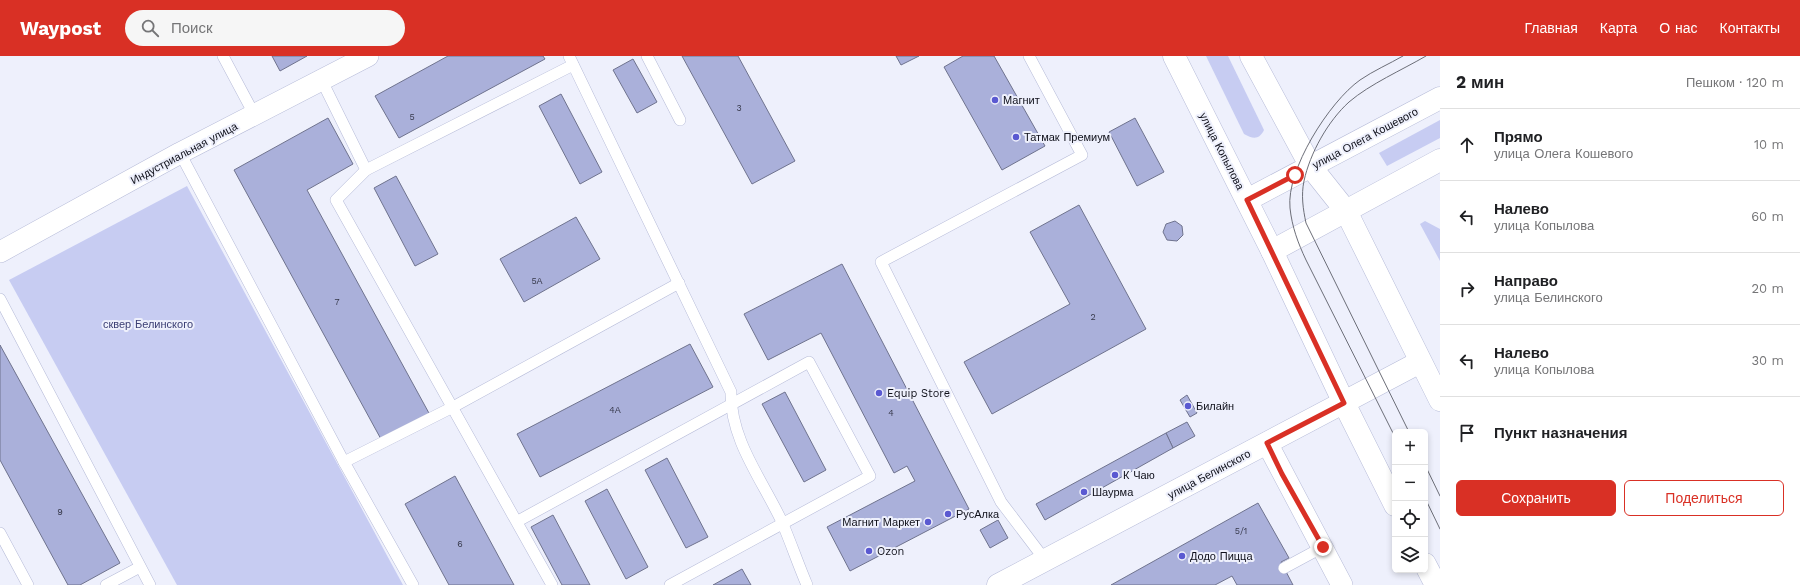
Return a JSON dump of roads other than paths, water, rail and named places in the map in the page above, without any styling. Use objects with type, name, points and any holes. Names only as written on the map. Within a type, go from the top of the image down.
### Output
[{"type":"main road","name":"улица Копылова","points":[[1174,56],[1247,200],[1344,403],[1393,501]]},
{"type":"main road","points":[[1251,56],[1311,167],[1346,211],[1440,400]]},
{"type":"main road","name":"улица Олега Кошевого","points":[[1247,200],[1440,98]]},
{"type":"main road","points":[[1272,251],[1440,160]]},
{"type":"main road","name":"улица Белинского","points":[[998,585],[1420,362]]},
{"type":"main road","points":[[1428,570],[1436,585]]},
{"type":"street","name":"Индустриальная улица","points":[[0,252],[180,153],[255,116],[368,56]]},
{"type":"street","points":[[1267,443],[1282,474],[1323,547],[1342,585]]},
{"type":"lane","points":[[223,56],[255,116]]},
{"type":"lane","points":[[647,56],[680,120]]},
{"type":"lane","points":[[1029,56],[1082,155],[881,262],[1001,502],[1045,560]]},
{"type":"lane","points":[[552,585],[518,521],[336,200],[366,170],[571,61],[731,392],[731,405],[744,450],[782,522],[807,585]]},
{"type":"lane","points":[[322,81],[366,170]]},
{"type":"lane","points":[[180,153],[344,462],[413,585]]},
{"type":"lane","points":[[344,462],[453,406],[679,283]]},
{"type":"lane","points":[[0,299],[150,585]]},
{"type":"lane","points":[[518,521],[809,362],[870,476],[782,522],[670,585]]},
{"type":"lane","points":[[0,533],[28,585]]},
{"type":"lane","points":[[1284,568],[1323,547]]},
{"type":"lane","points":[[106,585],[140,567]]},
{"type":"tram line","points":[[1392,431],[1300,247],[1292,222],[1290,208],[1291,192],[1295,175],[1302,157],[1323,120],[1335,104],[1360,80],[1403,56]]},
{"type":"tram line","points":[[1408,429],[1306,223],[1303,207],[1303,192],[1307,170],[1315,149],[1327,128],[1341,110],[1357,95],[1426,56]]},
{"type":"tram line","points":[[1428,471],[1440,496]]},
{"type":"tram line","points":[[1426,501],[1440,529]]},
{"type":"place","name":"Магнит","points":[[995,100]]},
{"type":"place","name":"Татмак Премиум","points":[[1016,137]]},
{"type":"place","name":"Equip Store","points":[[879,393]]},
{"type":"place","name":"Билайн","points":[[1188,406]]},
{"type":"place","name":"К Чаю","points":[[1115,475]]},
{"type":"place","name":"Шаурма","points":[[1084,492]]},
{"type":"place","name":"РусАлка","points":[[948,514]]},
{"type":"place","name":"Магнит Маркет","points":[[928,522]]},
{"type":"place","name":"Ozon","points":[[869,551]]},
{"type":"place","name":"Додо Пицца","points":[[1182,556]]},
{"type":"park label","name":"сквер Белинского","points":[[148,324]]}]
